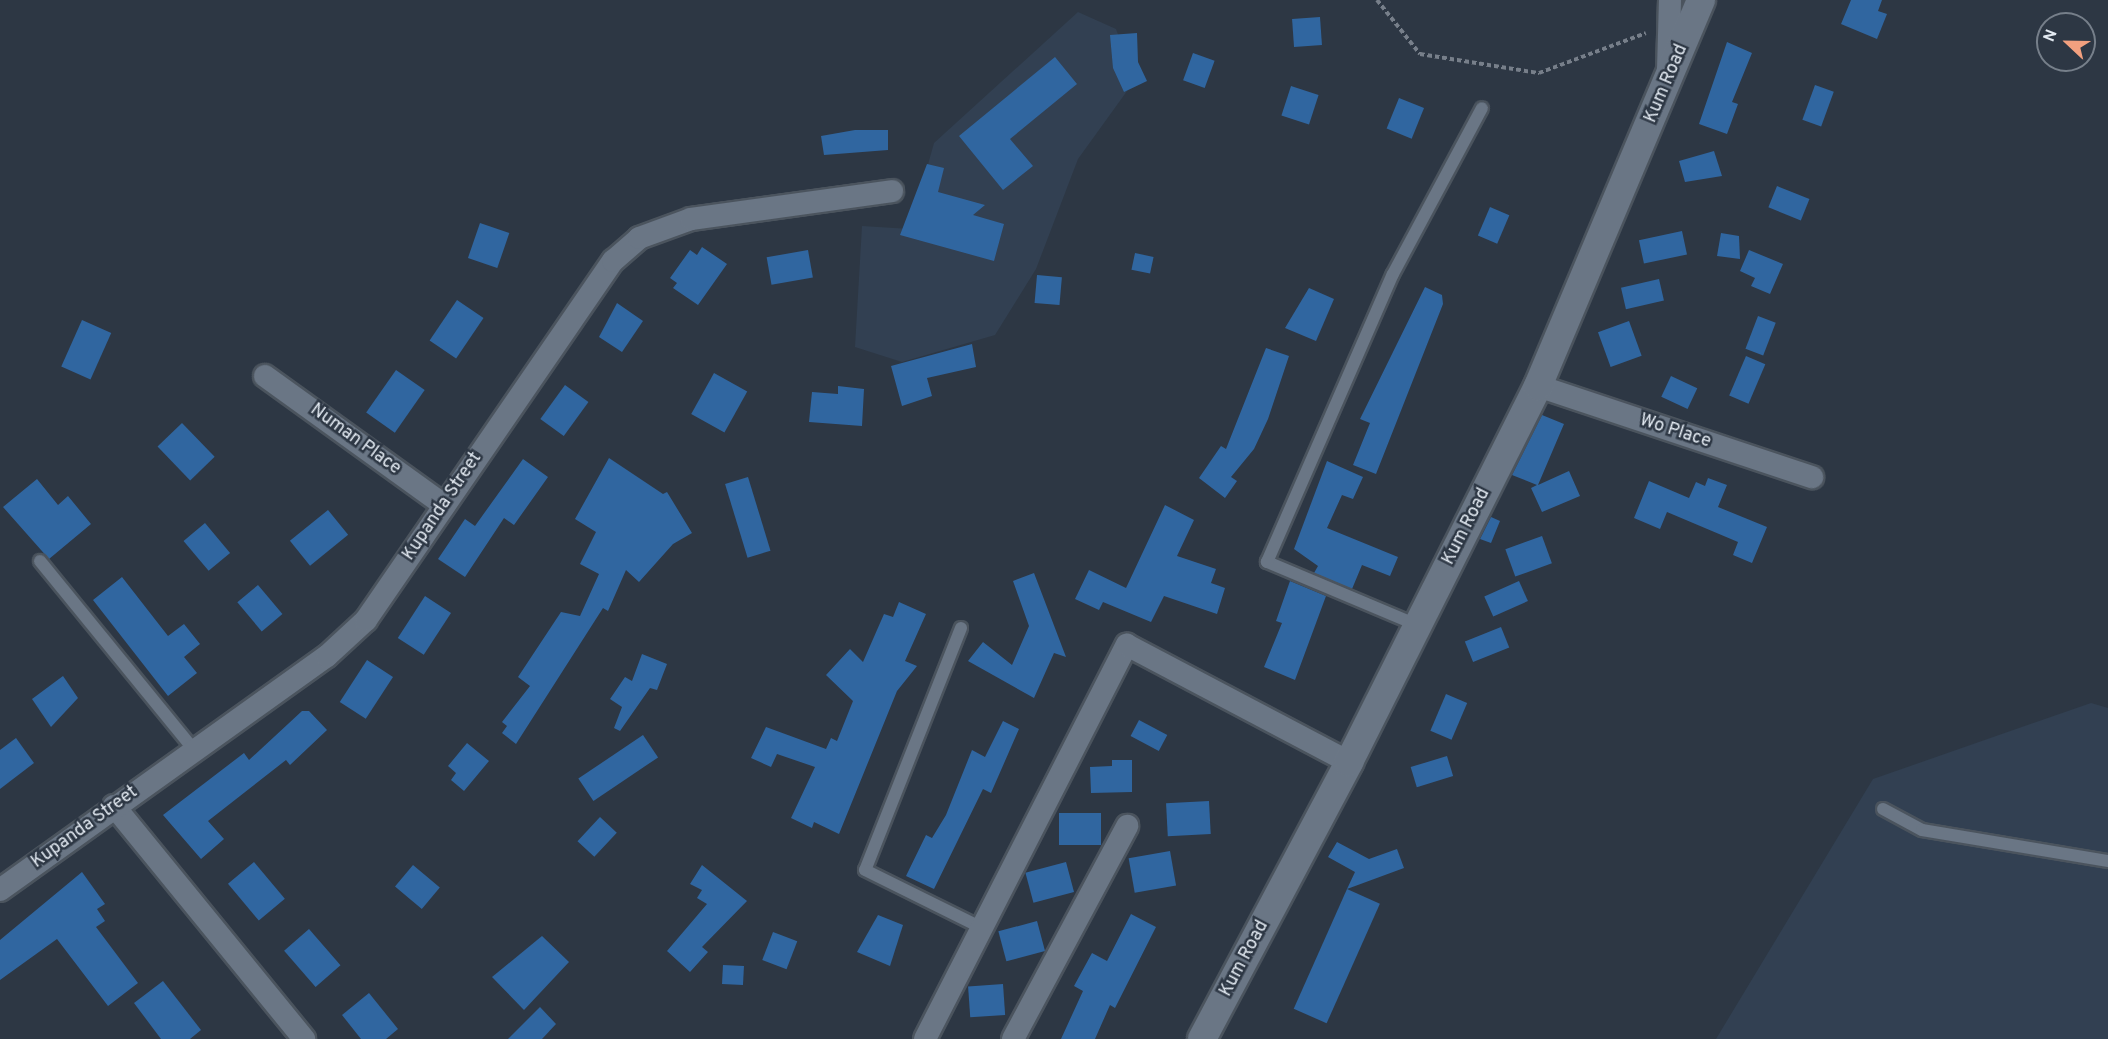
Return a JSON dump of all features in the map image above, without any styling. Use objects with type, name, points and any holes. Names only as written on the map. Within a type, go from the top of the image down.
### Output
[{"type":"street","points":[[1667,84],[1670,0]]},
{"type":"street","name":"Kum Road","points":[[1202,1039],[1349,762],[1538,386],[1701,0]]},
{"type":"street","name":"Kupanda Street","points":[[0,891],[114,806],[327,656],[366,620],[613,261],[639,238],[691,219],[892,191]]},
{"type":"street","name":"Numan Place","points":[[265,376],[444,505]]},
{"type":"street","name":"Wo Place","points":[[1538,386],[1812,477]]},
{"type":"street","points":[[925,1039],[1127,645],[1349,762]]},
{"type":"street","points":[[114,806],[304,1039]]},
{"type":"street","points":[[1013,1039],[1127,826]]},
{"type":"lane","points":[[1418,625],[1267,562],[1393,274],[1482,108]]},
{"type":"lane","points":[[40,561],[194,750]]},
{"type":"lane","points":[[961,628],[865,870],[982,928]]},
{"type":"lane","points":[[1883,809],[1922,830],[2108,861]]},
{"type":"path","points":[[1377,0],[1420,54],[1539,73],[1669,24]]},
{"type":"shaded area","points":[[1078,12],[1116,29],[1135,80],[1078,159],[1036,269],[995,335],[902,362],[855,347],[862,226],[910,229],[934,143]]},
{"type":"shaded area","points":[[2091,703],[2108,708],[2108,1039],[1716,1039],[1873,779]]},
{"type":"building","points":[[1851,0],[1882,0],[1878,11],[1887,14],[1877,39],[1841,24]]},
{"type":"building","points":[[1320,17],[1322,45],[1294,47],[1292,19]]},
{"type":"building","points":[[1137,33],[1138,62],[1147,81],[1124,92],[1113,68],[1110,35]]},
{"type":"building","points":[[1727,42],[1752,53],[1732,102],[1738,104],[1727,134],[1699,124]]},
{"type":"building","points":[[1193,53],[1215,61],[1205,88],[1183,80]]},
{"type":"building","points":[[1055,57],[1077,84],[1010,139],[1033,166],[1003,190],[959,136]]},
{"type":"building","points":[[1815,85],[1834,92],[1821,127],[1802,120]]},
{"type":"building","points":[[1291,86],[1319,95],[1309,124],[1281,115]]},
{"type":"building","points":[[1399,98],[1424,108],[1412,139],[1387,129]]},
{"type":"building","points":[[855,130],[888,130],[888,150],[824,155],[821,136]]},
{"type":"building","points":[[1714,151],[1722,176],[1685,182],[1679,161]]},
{"type":"building","points":[[927,164],[944,168],[938,192],[985,205],[973,215],[1004,224],[994,261],[900,235]]},
{"type":"building","points":[[1777,186],[1809,199],[1801,220],[1768,207]]},
{"type":"building","points":[[1490,207],[1509,215],[1497,244],[1478,236]]},
{"type":"building","points":[[480,223],[509,233],[497,268],[468,258]]},
{"type":"building","points":[[1682,231],[1687,254],[1644,264],[1639,240]]},
{"type":"building","points":[[1721,233],[1739,236],[1740,259],[1717,256]]},
{"type":"building","points":[[702,247],[727,264],[698,305],[673,288],[677,283],[670,278],[690,250],[697,255]]},
{"type":"building","points":[[808,250],[813,278],[772,285],[767,257]]},
{"type":"building","points":[[1749,250],[1783,264],[1770,294],[1751,286],[1755,278],[1740,271]]},
{"type":"building","points":[[1135,253],[1154,257],[1150,274],[1131,270]]},
{"type":"building","points":[[1037,275],[1062,277],[1059,305],[1035,303]]},
{"type":"building","points":[[1659,279],[1664,300],[1626,309],[1621,288]]},
{"type":"building","points":[[1425,287],[1442,295],[1443,304],[1376,474],[1353,465],[1370,423],[1360,419]]},
{"type":"building","points":[[1309,288],[1334,299],[1316,341],[1285,328]]},
{"type":"building","points":[[457,300],[484,318],[456,359],[430,341]]},
{"type":"building","points":[[617,303],[643,321],[622,352],[599,337]]},
{"type":"building","points":[[1758,316],[1776,323],[1763,355],[1745,349]]},
{"type":"building","points":[[82,320],[111,333],[90,380],[61,367]]},
{"type":"building","points":[[1629,321],[1642,356],[1611,367],[1598,332]]},
{"type":"building","points":[[972,344],[976,367],[927,378],[932,396],[902,406],[891,366]]},
{"type":"building","points":[[1266,348],[1289,356],[1268,419],[1254,449],[1231,477],[1237,481],[1225,498],[1199,478],[1221,446],[1226,449]]},
{"type":"building","points":[[1746,356],[1765,364],[1749,404],[1729,396]]},
{"type":"building","points":[[396,370],[425,390],[395,433],[366,413]]},
{"type":"building","points":[[714,373],[747,391],[724,433],[691,414]]},
{"type":"building","points":[[1671,376],[1697,388],[1688,409],[1661,397]]},
{"type":"building","points":[[565,385],[588,402],[564,436],[540,419]]},
{"type":"building","points":[[838,386],[864,389],[862,426],[809,422],[812,392],[838,394]]},
{"type":"building","points":[[1542,415],[1564,424],[1538,485],[1569,471],[1580,496],[1542,512],[1531,488],[1537,485],[1512,475]]},
{"type":"building","points":[[182,423],[215,457],[190,480],[158,447]]},
{"type":"building","points":[[609,458],[663,494],[667,492],[692,533],[673,544],[639,582],[626,570],[608,611],[603,608],[516,744],[502,733],[507,726],[502,722],[530,686],[518,677],[561,612],[580,616],[599,574],[580,564],[596,532],[575,519]]},
{"type":"building","points":[[523,459],[548,477],[514,525],[504,518],[465,577],[438,559],[465,519],[475,526]]},
{"type":"building","points":[[1327,461],[1363,477],[1353,499],[1342,495],[1327,528],[1398,557],[1390,576],[1362,565],[1352,589],[1314,573],[1318,566],[1294,549]]},
{"type":"building","points":[[748,477],[771,551],[748,558],[725,484]]},
{"type":"building","points":[[1708,478],[1727,485],[1718,507],[1767,527],[1752,563],[1733,555],[1738,542],[1667,512],[1660,529],[1634,518],[1649,481],[1689,498],[1696,482],[1705,486]]},
{"type":"building","points":[[37,479],[58,505],[68,496],[91,524],[49,559],[3,507]]},
{"type":"building","points":[[1165,505],[1194,520],[1177,556],[1216,569],[1211,583],[1225,588],[1217,614],[1164,596],[1151,622],[1103,602],[1099,610],[1075,599],[1089,570],[1126,588]]},
{"type":"building","points":[[328,510],[348,535],[310,566],[290,541]]},
{"type":"building","points":[[1491,517],[1500,521],[1491,543],[1480,539]]},
{"type":"building","points":[[205,523],[230,553],[209,571],[184,541]]},
{"type":"building","points":[[1542,536],[1552,563],[1515,577],[1505,549]]},
{"type":"building","points":[[1034,573],[1066,657],[1054,653],[1034,698],[968,661],[983,642],[1012,665],[1029,626],[1013,581]]},
{"type":"building","points":[[122,577],[168,636],[184,624],[200,644],[184,657],[197,673],[168,696],[93,600]]},
{"type":"building","points":[[1290,581],[1326,596],[1295,680],[1264,667],[1282,623],[1276,621]]},
{"type":"building","points":[[1519,581],[1528,601],[1493,617],[1484,596]]},
{"type":"building","points":[[258,585],[282,614],[262,631],[237,602]]},
{"type":"building","points":[[425,596],[451,613],[424,655],[398,638]]},
{"type":"building","points":[[899,602],[926,614],[905,661],[917,666],[897,691],[839,834],[814,822],[812,828],[791,818],[815,767],[777,754],[771,767],[751,758],[766,727],[826,749],[831,738],[837,741],[853,701],[826,675],[850,649],[863,662],[884,614],[893,617]]},
{"type":"building","points":[[1501,627],[1509,647],[1473,662],[1465,642]]},
{"type":"building","points":[[642,654],[667,664],[657,690],[650,688],[620,731],[614,728],[622,707],[610,699],[625,677],[632,681]]},
{"type":"building","points":[[367,660],[393,677],[366,719],[340,702]]},
{"type":"building","points":[[63,676],[78,698],[51,727],[32,699]]},
{"type":"building","points":[[1446,694],[1467,703],[1452,740],[1430,731]]},
{"type":"building","points":[[302,711],[309,711],[327,730],[290,765],[286,760],[208,821],[224,839],[201,859],[163,815],[244,753],[249,760]]},
{"type":"building","points":[[1139,720],[1167,735],[1159,751],[1131,736]]},
{"type":"building","points":[[1003,721],[1019,729],[991,793],[983,789],[934,889],[906,876],[926,835],[932,838],[946,815],[972,750],[985,757]]},
{"type":"building","points":[[643,735],[658,757],[593,801],[578,779]]},
{"type":"building","points":[[16,738],[34,763],[0,789],[0,750]]},
{"type":"building","points":[[467,743],[489,761],[464,791],[451,780],[456,773],[448,766]]},
{"type":"building","points":[[1447,756],[1453,776],[1417,787],[1411,767]]},
{"type":"building","points":[[1112,760],[1132,760],[1132,792],[1091,793],[1090,767],[1112,766]]},
{"type":"building","points":[[1209,801],[1211,834],[1168,836],[1166,803]]},
{"type":"building","points":[[1059,813],[1101,813],[1101,845],[1059,845]]},
{"type":"building","points":[[600,817],[617,833],[594,857],[577,841]]},
{"type":"building","points":[[1337,842],[1369,859],[1397,849],[1404,868],[1347,889],[1355,872],[1328,857]]},
{"type":"building","points":[[1170,851],[1176,885],[1135,893],[1129,858]]},
{"type":"building","points":[[254,862],[285,899],[259,921],[228,884]]},
{"type":"building","points":[[1066,862],[1074,892],[1033,903],[1025,873]]},
{"type":"building","points":[[413,865],[440,887],[422,909],[395,886]]},
{"type":"building","points":[[702,865],[747,901],[702,947],[708,952],[690,972],[667,951],[707,904],[697,898],[702,890],[690,884]]},
{"type":"building","points":[[82,872],[105,904],[97,909],[105,921],[96,927],[138,983],[108,1006],[57,939],[0,980],[0,940]]},
{"type":"building","points":[[1347,889],[1380,904],[1327,1023],[1294,1009]]},
{"type":"building","points":[[1131,914],[1156,927],[1115,1008],[1110,1005],[1095,1039],[1061,1039],[1083,991],[1074,986],[1092,953],[1107,961]]},
{"type":"building","points":[[878,915],[903,925],[890,966],[857,952]]},
{"type":"building","points":[[1037,921],[1045,951],[1006,961],[998,931]]},
{"type":"building","points":[[309,929],[340,965],[316,987],[284,951]]},
{"type":"building","points":[[773,932],[797,941],[787,969],[762,960]]},
{"type":"building","points":[[542,936],[569,962],[524,1010],[492,977]]},
{"type":"building","points":[[723,965],[744,966],[743,985],[722,984]]},
{"type":"building","points":[[163,981],[201,1030],[190,1039],[161,1039],[134,1003]]},
{"type":"building","points":[[1003,984],[1005,1015],[970,1017],[968,986]]},
{"type":"building","points":[[369,993],[398,1029],[386,1039],[361,1039],[342,1015]]},
{"type":"building","points":[[540,1007],[556,1024],[542,1039],[508,1039]]}]
